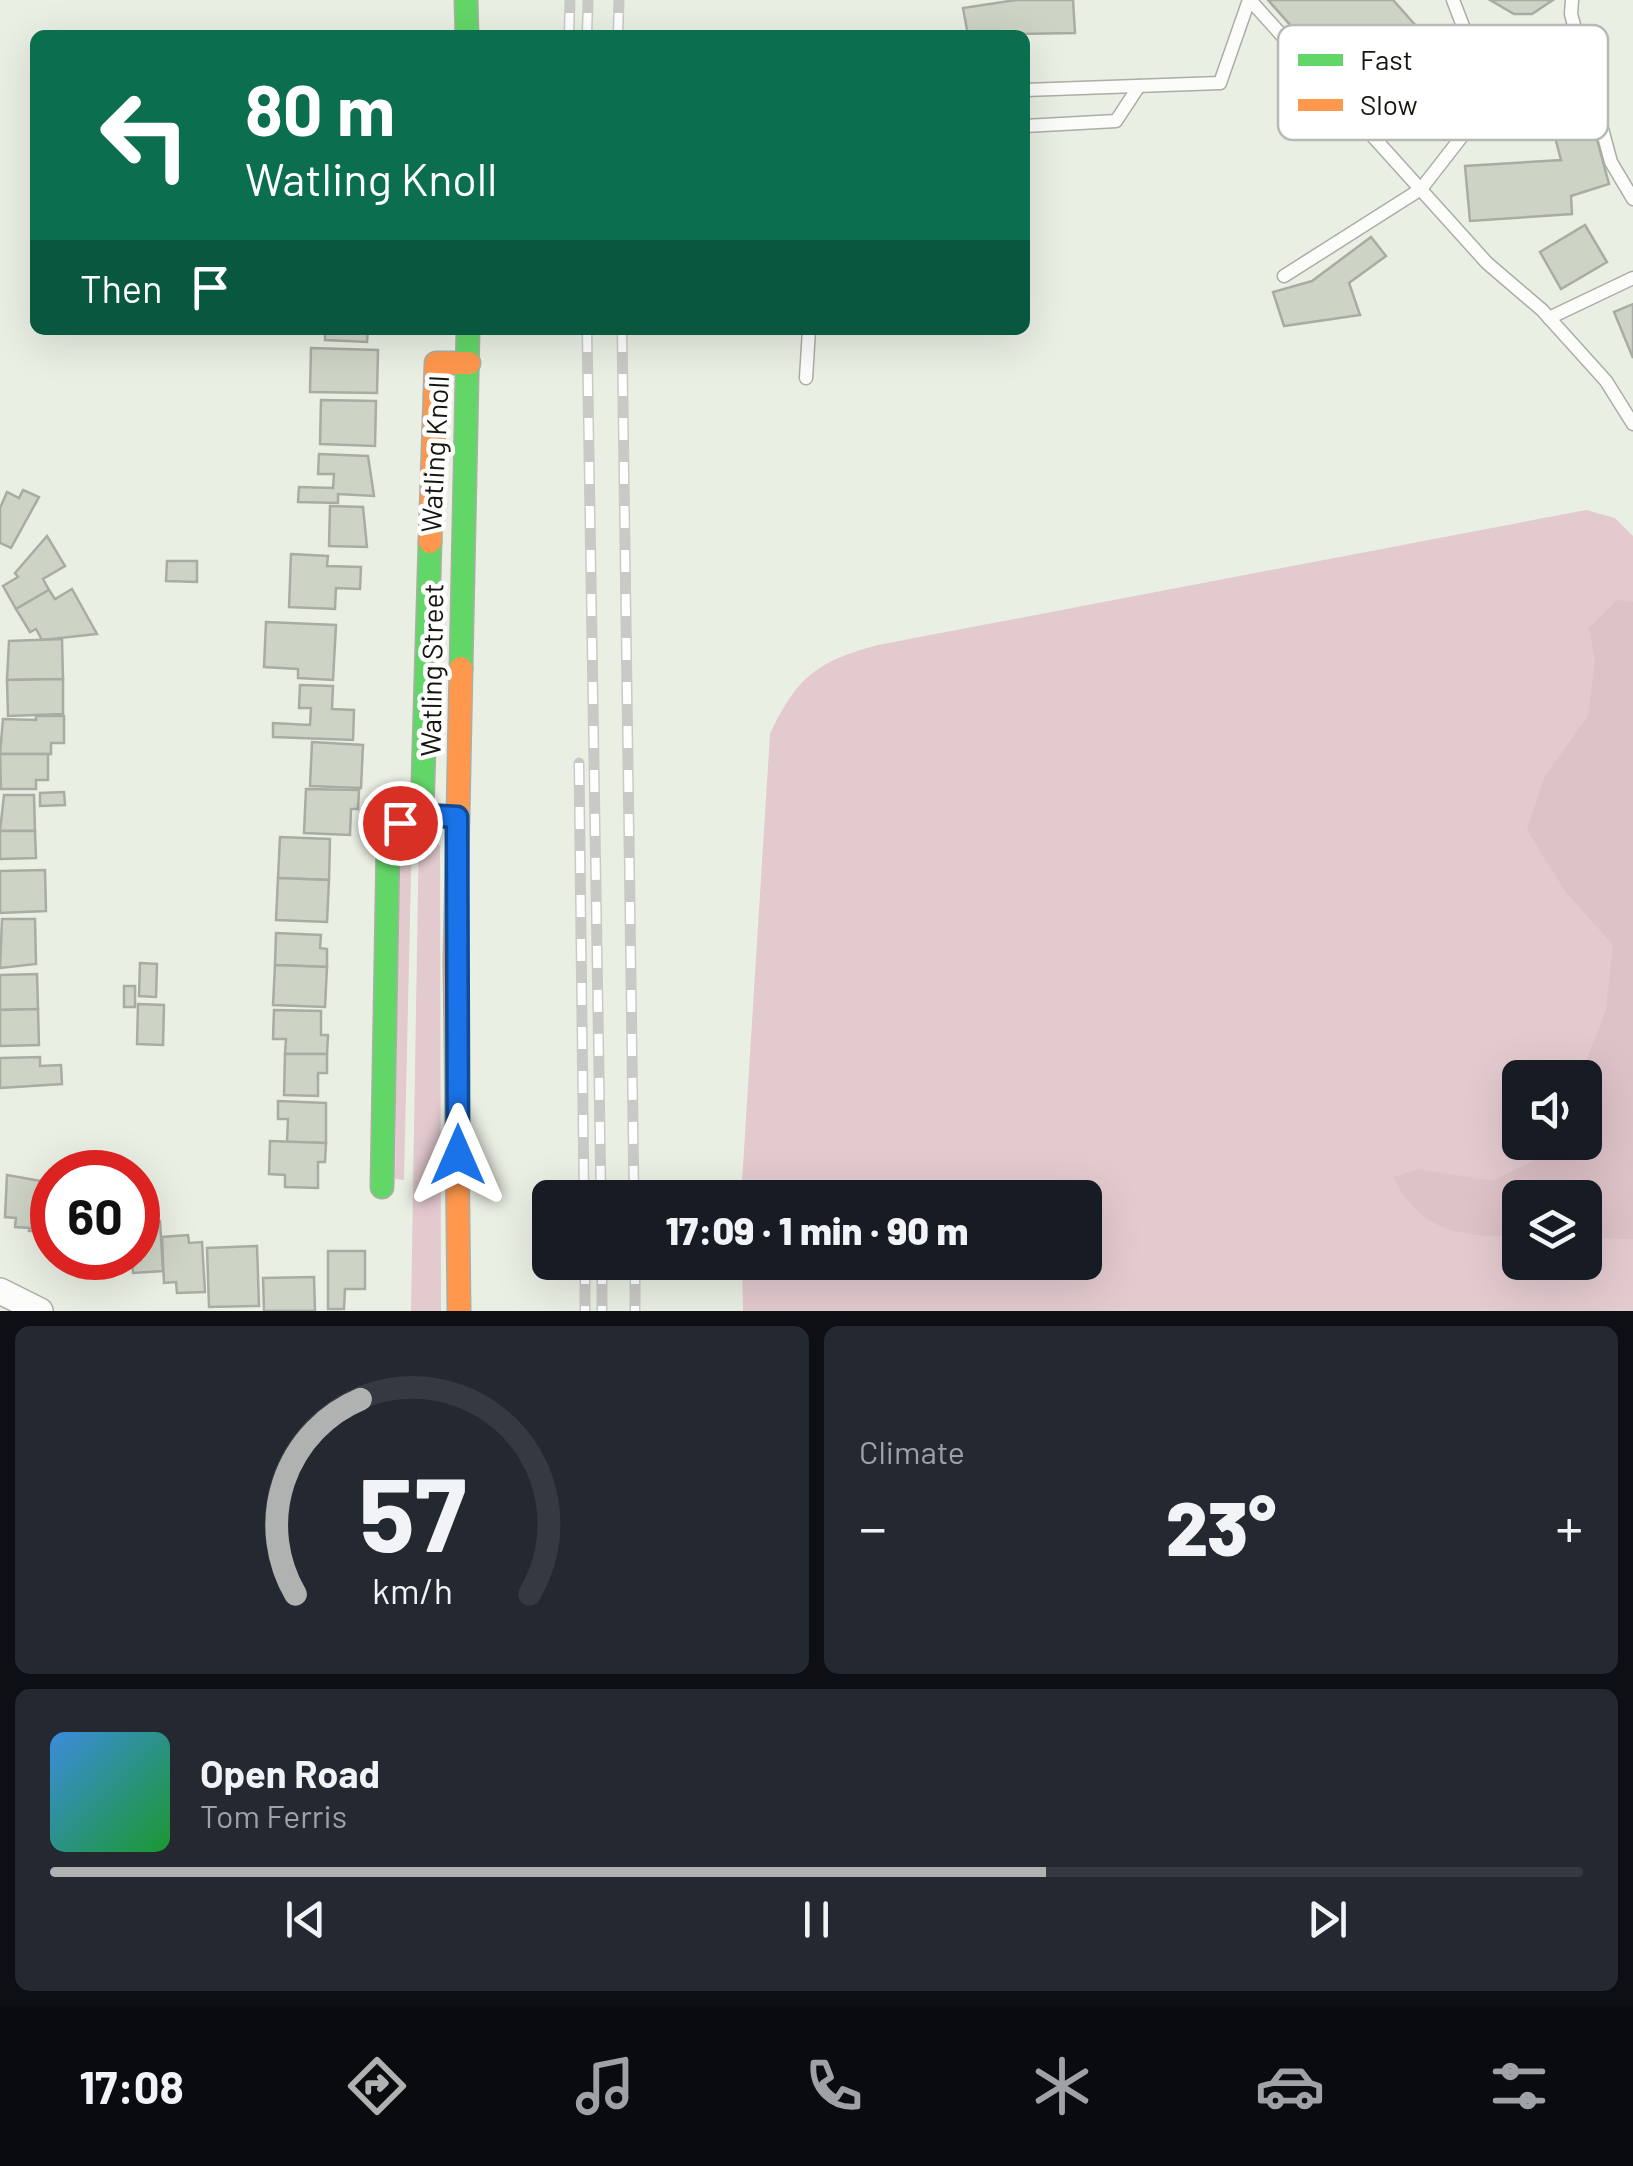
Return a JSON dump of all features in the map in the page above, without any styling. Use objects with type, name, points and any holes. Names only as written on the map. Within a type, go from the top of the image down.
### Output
[{"type":"main road","points":[[466,0],[466,30]]},
{"type":"main road","name":"Watling Street","points":[[460,1311],[457,817],[468,335]]},
{"type":"main road","name":"Watling Knoll","points":[[422,815],[436,363],[469,364]]},
{"type":"main road","points":[[382,1186],[388,846],[400,823],[422,815]]},
{"type":"street","points":[[422,815],[457,817]]},
{"type":"street","points":[[0,1291],[40,1311]]},
{"type":"lane","points":[[1030,90],[1220,83],[1249,0],[1278,32]]},
{"type":"lane","points":[[1453,0],[1462,25]]},
{"type":"lane","points":[[1572,0],[1574,25]]},
{"type":"lane","points":[[1030,126],[1116,121],[1139,86]]},
{"type":"lane","points":[[1376,140],[1487,263],[1549,318],[1606,381],[1633,424]]},
{"type":"lane","points":[[1284,276],[1421,189],[1460,140]]},
{"type":"lane","points":[[1605,140],[1611,162],[1633,199]]},
{"type":"lane","points":[[1549,318],[1633,278]]},
{"type":"lane","points":[[806,378],[809,335]]},
{"type":"shaded area","points":[[1586,510],[1615,518],[1633,536],[1633,1311],[743,1311],[742,1280],[1102,1280],[1102,1180],[742,1180],[770,734],[800,685],[839,658],[878,645]]},
{"type":"shaded area","points":[[1617,600],[1633,602],[1633,1239],[1602,1238],[1602,1180],[1502,1180],[1502,1236],[1462,1233],[1431,1221],[1417,1210],[1393,1177],[1419,1169],[1493,1181],[1534,1160],[1602,1160],[1602,1060],[1587,1060],[1606,1010],[1613,945],[1565,891],[1527,830],[1545,776],[1588,716],[1595,661],[1589,628]]},
{"type":"shaded area","points":[[425,828],[440,846],[441,1311],[411,1311],[419,829]]},
{"type":"shaded area","points":[[412,832],[404,1180],[395,1179],[399,861]]},
{"type":"building","points":[[1016,0],[1073,0],[1075,33],[967,30],[963,8]]},
{"type":"building","points":[[1268,0],[1393,0],[1415,25],[1290,25]]},
{"type":"building","points":[[1490,0],[1553,0],[1532,14],[1514,14]]},
{"type":"building","points":[[1556,140],[1597,140],[1609,184],[1571,196],[1572,214],[1470,221],[1465,166],[1561,160]]},
{"type":"building","points":[[1585,225],[1607,262],[1561,289],[1540,252]]},
{"type":"building","points":[[1371,237],[1386,256],[1349,283],[1360,315],[1284,326],[1273,292],[1312,281]]},
{"type":"building","points":[[1633,304],[1633,358],[1614,312]]},
{"type":"building","points":[[325,335],[368,335],[367,342],[325,340]]},
{"type":"building","points":[[311,348],[378,350],[377,393],[310,392]]},
{"type":"building","points":[[321,400],[376,401],[375,446],[320,444]]},
{"type":"building","points":[[319,454],[368,456],[374,496],[338,494],[338,503],[298,502],[299,487],[333,488],[334,474],[318,474]]},
{"type":"building","points":[[23,490],[39,497],[11,548],[0,543],[0,508],[7,492],[19,498]]},
{"type":"building","points":[[330,506],[363,507],[367,547],[329,546]]},
{"type":"building","points":[[47,536],[65,566],[43,579],[49,590],[16,609],[3,586],[18,577],[15,573]]},
{"type":"building","points":[[291,554],[328,556],[327,566],[361,567],[360,589],[336,588],[335,609],[289,607]]},
{"type":"building","points":[[167,561],[197,561],[197,582],[166,581]]},
{"type":"building","points":[[72,589],[97,634],[42,640],[36,629],[30,632],[16,609],[49,590],[55,599]]},
{"type":"building","points":[[266,622],[336,625],[333,680],[298,678],[298,669],[264,667]]},
{"type":"building","points":[[62,639],[63,679],[7,680],[9,641]]},
{"type":"building","points":[[63,679],[63,714],[8,716],[7,680]]},
{"type":"building","points":[[300,685],[333,686],[332,709],[354,710],[353,740],[273,737],[273,723],[310,725],[311,708],[299,708]]},
{"type":"building","points":[[36,716],[64,716],[64,743],[51,743],[51,754],[0,754],[3,719],[36,720]]},
{"type":"building","points":[[312,742],[363,745],[361,788],[310,786]]},
{"type":"building","points":[[0,754],[48,754],[48,780],[36,780],[36,789],[1,789]]},
{"type":"building","points":[[306,789],[359,790],[358,809],[351,809],[350,835],[304,833]]},
{"type":"building","points":[[64,792],[65,805],[40,806],[40,793]]},
{"type":"building","points":[[4,795],[34,795],[35,831],[0,831]]},
{"type":"building","points":[[0,831],[35,831],[36,858],[0,859]]},
{"type":"building","points":[[280,837],[330,839],[329,880],[278,878]]},
{"type":"building","points":[[45,870],[46,911],[0,913],[0,871]]},
{"type":"building","points":[[278,878],[329,880],[327,922],[276,920]]},
{"type":"building","points":[[2,919],[35,919],[36,964],[0,968]]},
{"type":"building","points":[[276,933],[321,935],[320,948],[327,949],[327,967],[275,965]]},
{"type":"building","points":[[140,963],[157,964],[156,997],[139,996]]},
{"type":"building","points":[[275,965],[327,967],[325,1007],[273,1005]]},
{"type":"building","points":[[37,974],[38,1009],[0,1010],[0,975]]},
{"type":"building","points":[[124,986],[135,986],[135,1007],[124,1007]]},
{"type":"building","points":[[138,1004],[164,1005],[163,1045],[137,1044]]},
{"type":"building","points":[[38,1009],[39,1045],[0,1046],[0,1010]]},
{"type":"building","points":[[274,1010],[321,1011],[321,1035],[328,1035],[327,1054],[285,1054],[286,1039],[273,1039]]},
{"type":"building","points":[[285,1054],[327,1054],[327,1073],[318,1073],[318,1096],[284,1095]]},
{"type":"building","points":[[40,1057],[40,1066],[61,1065],[62,1084],[0,1088],[0,1058]]},
{"type":"building","points":[[278,1101],[326,1103],[326,1143],[287,1142],[288,1119],[278,1119]]},
{"type":"building","points":[[270,1141],[326,1143],[325,1162],[318,1162],[318,1188],[285,1187],[285,1175],[269,1174]]},
{"type":"building","points":[[7,1175],[30,1179],[30,1228],[15,1227],[16,1218],[5,1217]]},
{"type":"building","points":[[160,1221],[163,1271],[160,1271]]},
{"type":"building","points":[[188,1235],[189,1243],[202,1242],[205,1292],[177,1293],[176,1282],[164,1283],[162,1237]]},
{"type":"building","points":[[257,1246],[259,1306],[209,1307],[207,1248]]},
{"type":"building","points":[[328,1251],[365,1251],[365,1289],[345,1289],[344,1309],[328,1309]]},
{"type":"building","points":[[314,1277],[315,1311],[264,1311],[263,1278]]},
{"type":"railway","points":[[569,30],[570,0]]},
{"type":"railway","points":[[587,30],[588,0]]},
{"type":"railway","points":[[618,30],[619,0]]},
{"type":"railway","points":[[587,335],[601,1180]]},
{"type":"railway","points":[[622,335],[634,1180]]},
{"type":"railway","points":[[579,763],[584,1180]]},
{"type":"railway","points":[[585,1280],[585,1311]]},
{"type":"railway","points":[[602,1280],[602,1311]]},
{"type":"railway","points":[[635,1280],[635,1311]]},
{"type":"traffic: fast","points":[[466,0],[467,30]]},
{"type":"traffic: fast","points":[[461,668],[468,335]]},
{"type":"traffic: fast","points":[[382,1187],[388,846],[400,823],[422,815],[430,542]]},
{"type":"traffic: slow","points":[[430,542],[436,363],[469,363]]},
{"type":"traffic: slow","points":[[459,1311],[455,960],[461,668]]},
{"type":"route","points":[[400,823],[422,815],[457,817],[458,1155]]}]
